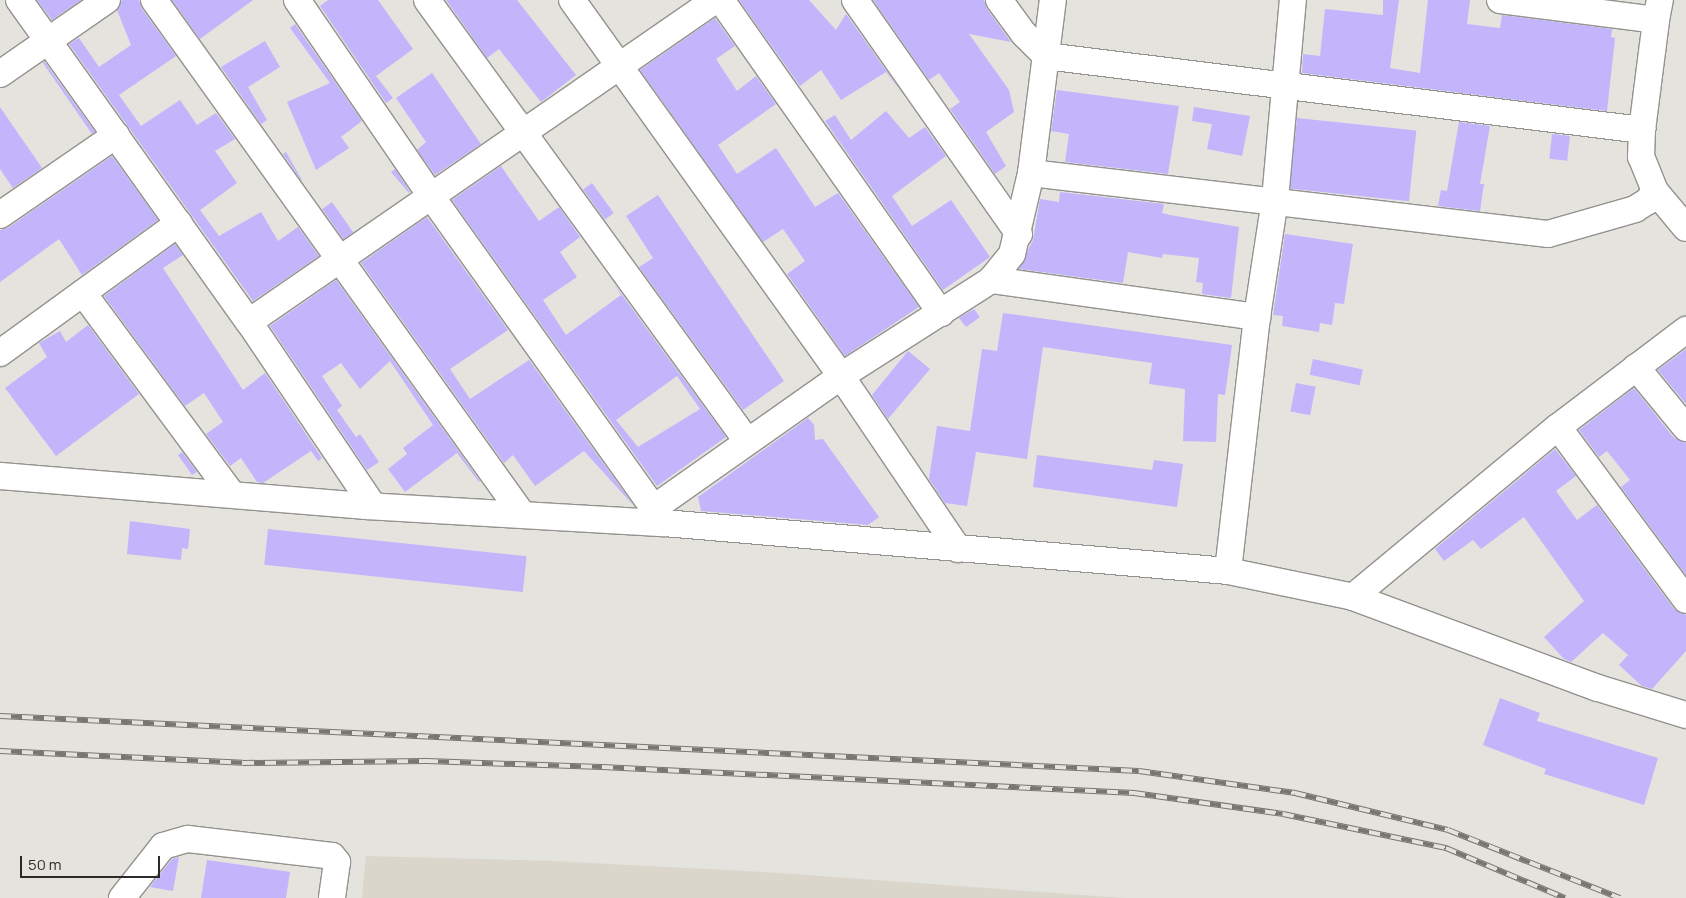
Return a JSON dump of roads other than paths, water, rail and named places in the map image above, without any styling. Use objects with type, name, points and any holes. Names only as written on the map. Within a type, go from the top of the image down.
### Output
[{"type":"street","points":[[19,0],[249,322],[373,506]]},
{"type":"street","points":[[0,74],[107,0]]},
{"type":"street","points":[[154,0],[522,514]]},
{"type":"street","points":[[297,0],[431,196],[659,515]]},
{"type":"street","points":[[427,0],[747,441]]},
{"type":"street","points":[[572,0],[841,376],[958,549]]},
{"type":"street","points":[[249,322],[715,0]]},
{"type":"street","points":[[721,0],[941,313]]},
{"type":"street","points":[[855,0],[1019,234]]},
{"type":"street","points":[[999,0],[1024,34],[1046,56],[1642,130]]},
{"type":"street","points":[[659,515],[747,441],[841,376],[991,280],[1012,254],[1019,234],[1031,173],[1053,0]]},
{"type":"street","points":[[1228,571],[1257,317],[1275,200],[1293,0]]},
{"type":"street","points":[[1500,0],[1658,10],[1642,130],[1641,157],[1655,191],[1686,228]]},
{"type":"street","points":[[0,215],[116,135]]},
{"type":"street","points":[[1031,173],[1275,200],[1548,234],[1635,209],[1648,202],[1655,191]]},
{"type":"street","points":[[0,353],[179,223]]},
{"type":"street","points":[[991,280],[1257,317]]},
{"type":"street","points":[[83,293],[231,493]]},
{"type":"street","points":[[1353,597],[1558,427],[1686,330]]},
{"type":"street","points":[[1636,367],[1686,428]]},
{"type":"street","points":[[1558,427],[1686,600]]},
{"type":"street","points":[[0,476],[231,493],[373,506],[522,514],[659,515],[958,549],[1228,571],[1353,597],[1598,688],[1686,715]]},
{"type":"street","points":[[122,898],[163,846],[188,839],[332,856],[337,862],[332,898]]},
{"type":"railway","points":[[0,716],[1139,771],[1295,793],[1448,830],[1620,898]]},
{"type":"railway","points":[[0,751],[243,763],[427,761],[602,767],[1134,793],[1283,814],[1446,848],[1565,898]]}]
